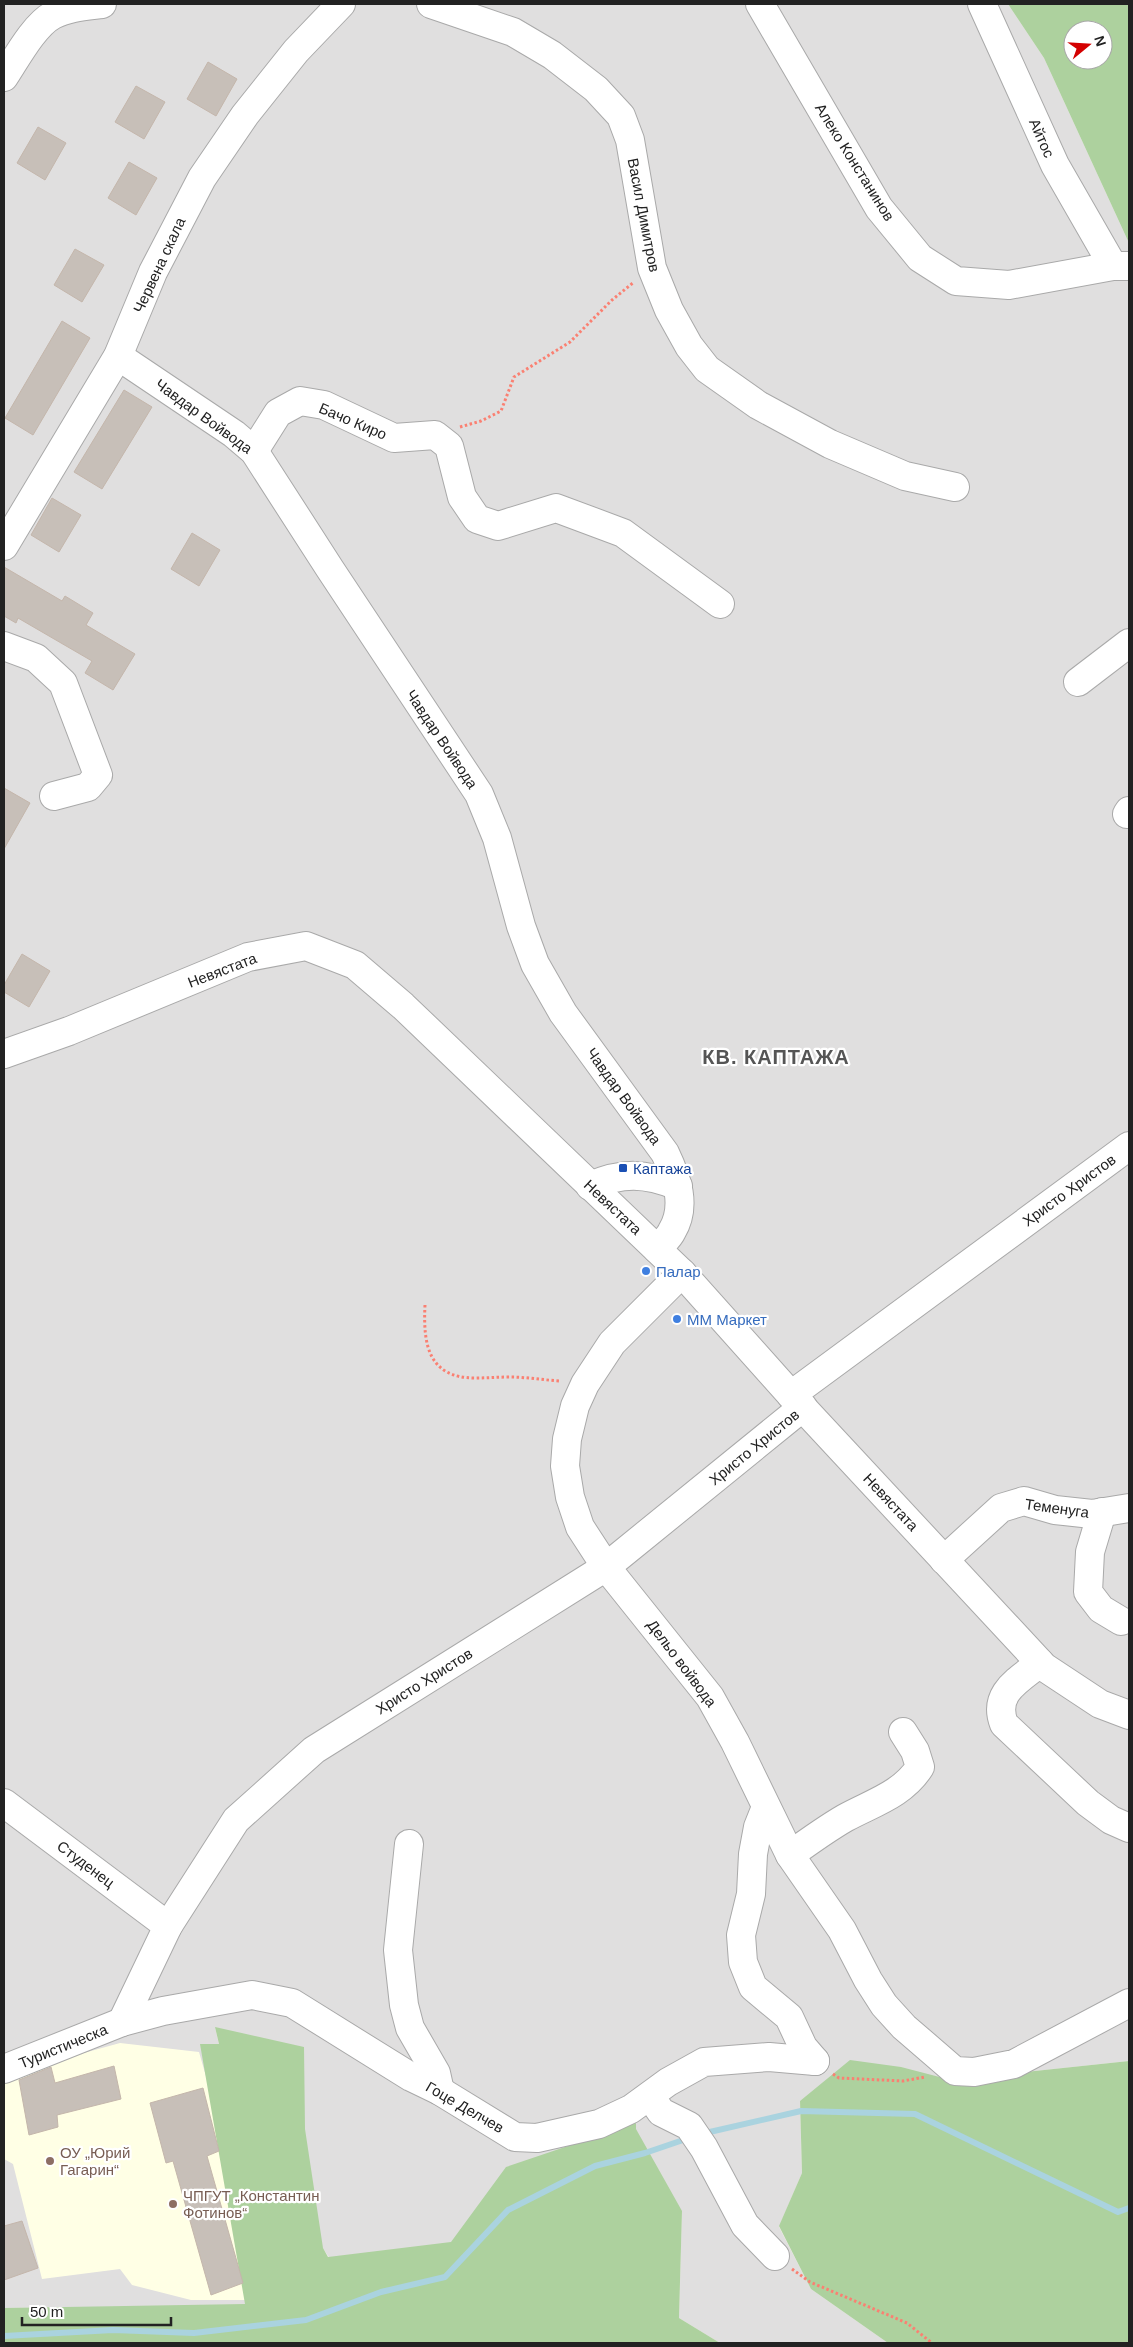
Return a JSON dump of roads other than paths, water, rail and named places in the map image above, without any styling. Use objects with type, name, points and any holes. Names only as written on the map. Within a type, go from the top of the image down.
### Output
[{"type":"street","points":[[4,77],[42,23],[52,16],[74,8],[102,4]]},
{"type":"street","name":"Васил Димитров","points":[[431,4],[513,32],[552,55],[596,89],[621,116],[630,140],[652,268],[669,310],[689,346],[707,370],[758,405],[830,444],[905,476],[955,487]]},
{"type":"street","name":"Алеко Констанинов","points":[[760,4],[879,208],[920,258],[956,281],[1010,285],[1121,266]]},
{"type":"street","name":"Айтос","points":[[982,4],[1055,165],[1121,266]]},
{"type":"street","name":"Червена скала","points":[[4,546],[118,356],[153,272],[202,178],[250,108],[335,5]]},
{"type":"street","name":"Чавдар Войвода","points":[[118,356],[234,434],[254,451],[478,794],[497,838],[521,926],[535,964],[563,1012],[665,1153],[678,1186],[680,1211],[672,1232],[657,1248]]},
{"type":"street","name":"Бачо Киро","points":[[254,451],[278,413],[300,401],[324,405],[394,438],[435,435],[449,446],[462,497],[477,519],[498,526],[556,508],[623,533],[720,604]]},
{"type":"street","points":[[1078,682],[1129,643]]},
{"type":"street","points":[[4,646],[36,658],[63,683],[98,776],[88,787],[54,796]]},
{"type":"street","name":"Невястата","points":[[4,1054],[69,1031],[248,957],[306,946],[355,965],[403,1006],[682,1273],[797,1401],[1040,1663],[1100,1704],[1129,1715]]},
{"type":"street","name":"Христо Христов","points":[[122,2022],[168,1926],[236,1820],[314,1750],[606,1567],[797,1401],[1129,1146]]},
{"type":"street","points":[[590,1186],[611,1177],[628,1175],[660,1178],[678,1186]]},
{"type":"street","name":"Дельо войвода","points":[[682,1273],[612,1342],[575,1406],[567,1439],[566,1466],[570,1497],[580,1527],[606,1567],[710,1697],[735,1742],[790,1855],[842,1930],[868,1980],[884,2005],[904,2027],[955,2071],[974,2072],[1014,2064],[1129,2003]]},
{"type":"street","name":"Теменуга","points":[[944,1560],[1001,1508],[1024,1501],[1055,1510],[1092,1514],[1129,1508]]},
{"type":"street","points":[[1102,1512],[1090,1552],[1088,1592],[1101,1609],[1121,1621]]},
{"type":"street","points":[[1040,1663],[1004,1694],[1000,1713],[1004,1724],[1088,1803],[1111,1820],[1129,1828]]},
{"type":"street","points":[[790,1855],[830,1827],[886,1798],[911,1781],[920,1767],[915,1751],[904,1732]]},
{"type":"street","name":"Студенец","points":[[4,1803],[168,1926]]},
{"type":"street","name":"Гоце Делчев","points":[[122,2022],[163,2011],[252,1995],[292,2003],[411,2078],[440,2090],[515,2136],[537,2138],[599,2124],[631,2109],[668,2082],[704,2062],[769,2058],[815,2061],[803,2047],[788,2017],[753,1987],[743,1962],[741,1935],[751,1894],[753,1854],[758,1827],[766,1807]]},
{"type":"street","points":[[409,1844],[398,1950],[404,2005],[410,2028],[436,2073],[440,2090]]},
{"type":"street","name":"Туристическа","points":[[4,2069],[122,2022]]},
{"type":"street","points":[[650,2096],[661,2112],[689,2126],[704,2148],[745,2225],[775,2256]]},
{"type":"waterway","points":[[701,2134],[801,2111],[915,2114],[1118,2212],[1129,2208]]},
{"type":"waterway","points":[[4,2336],[113,2330],[194,2333],[306,2320],[381,2292],[445,2277],[508,2210],[595,2166],[645,2153],[689,2138]]},
{"type":"place","name":"Каптажа","points":[[623,1168]]},
{"type":"place","name":"Палар","points":[[646,1271]]},
{"type":"place","name":"ММ Маркет","points":[[677,1319]]},
{"type":"place","name":"ОУ „Юрий Гагарин“","points":[[50,2161]]},
{"type":"place","name":"ЧПГУТ „Константин Фотинов“","points":[[173,2204]]},
{"type":"district","name":"КВ. КАПТАЖА","points":[[776,1057]]}]
